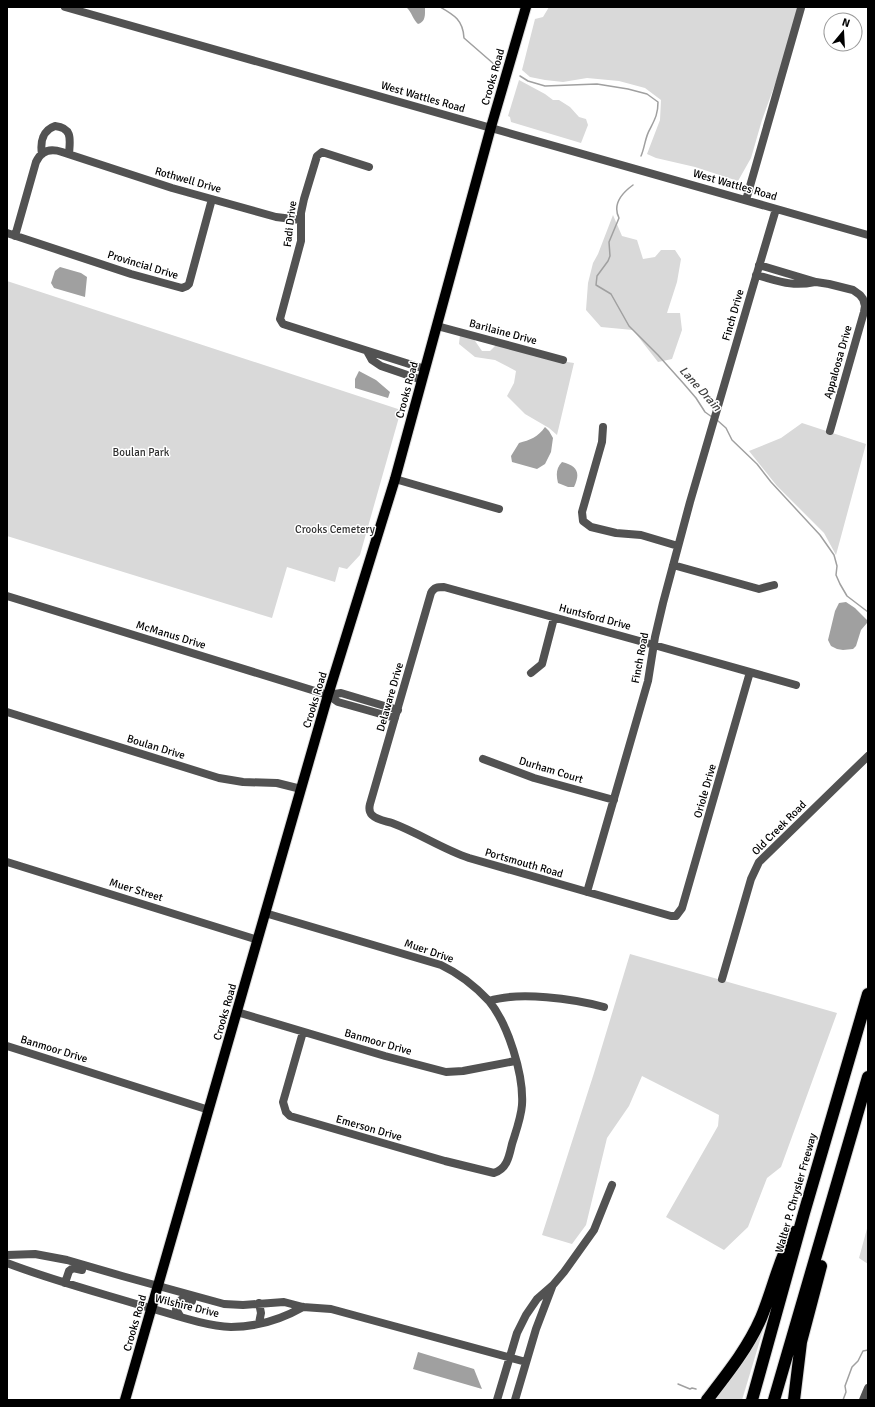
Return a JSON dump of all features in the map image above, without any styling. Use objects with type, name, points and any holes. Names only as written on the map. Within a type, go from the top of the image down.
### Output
[{"type":"highway","name":"Walter P. Chrysler Freeway","points":[[752,1400],[804,1213],[868,994]]},
{"type":"highway","points":[[774,1400],[868,1076]]},
{"type":"highway","points":[[794,1400],[801,1342],[830,1235],[833,1198]]},
{"type":"highway","points":[[707,1400],[752,1336],[772,1290],[785,1248],[804,1213]]},
{"type":"main road","name":"Crooks Road","points":[[125,1400],[328,695],[395,479],[424,369],[526,7]]},
{"type":"street","name":"West Wattles Road","points":[[67,7],[80,9],[237,57],[868,235]]},
{"type":"street","points":[[746,200],[801,8]]},
{"type":"street","points":[[11,234],[36,162],[42,154],[41,146],[46,131],[55,126],[64,128],[68,132],[70,138],[69,154]]},
{"type":"street","name":"Rothwell Drive","points":[[42,154],[51,150],[56,150],[166,186],[276,217],[301,220]]},
{"type":"street","name":"Fadi Drive","points":[[367,351],[283,324],[280,316],[301,241],[301,220],[304,199],[316,158],[322,152],[369,167]]},
{"type":"street","name":"Provincial Drive","points":[[11,234],[124,272],[182,288],[189,284],[212,199]]},
{"type":"street","name":"Finch Drive","points":[[712,428],[776,209]]},
{"type":"street","points":[[759,265],[816,282],[853,290],[866,298]]},
{"type":"street","points":[[756,275],[790,284],[816,282]]},
{"type":"street","name":"Appaloosa Drive","points":[[830,431],[864,312],[866,298]]},
{"type":"street","name":"Barilaine Drive","points":[[437,326],[563,360]]},
{"type":"street","points":[[367,351],[424,369]]},
{"type":"street","points":[[367,351],[372,360],[381,366],[422,380]]},
{"type":"street","points":[[603,427],[602,442],[582,512],[583,521],[591,527],[616,533],[641,535],[678,546]]},
{"type":"street","name":"Finch Road","points":[[587,892],[648,681],[654,645],[673,565],[712,428]]},
{"type":"street","points":[[395,479],[499,509]]},
{"type":"street","points":[[673,565],[759,589],[774,585]]},
{"type":"street","name":"Huntsford Drive","points":[[435,588],[444,587],[796,685]]},
{"type":"street","name":"Delaware Drive","points":[[370,813],[370,807],[431,593],[435,588]]},
{"type":"street","name":"McManus Drive","points":[[7,596],[328,695]]},
{"type":"street","points":[[531,673],[542,664],[554,618]]},
{"type":"street","name":"Oriole Drive","points":[[678,914],[682,908],[750,672]]},
{"type":"street","points":[[328,695],[341,693],[398,710]]},
{"type":"street","points":[[328,695],[338,702],[395,718]]},
{"type":"street","name":"Boulan Drive","points":[[7,712],[219,778],[243,782],[277,783],[301,789]]},
{"type":"street","name":"Old Creek Road","points":[[722,979],[751,879],[759,862],[868,756]]},
{"type":"street","name":"Durham Court","points":[[483,759],[534,778],[614,800]]},
{"type":"street","name":"Portsmouth Road","points":[[370,813],[376,818],[413,831],[446,849],[468,858],[671,916],[678,914]]},
{"type":"street","name":"Muer Street","points":[[7,862],[258,940]]},
{"type":"street","name":"Muer Drive","points":[[265,913],[441,965],[464,977],[477,988],[494,1007],[507,1033],[521,1087],[522,1101],[520,1118],[512,1144]]},
{"type":"street","points":[[489,1000],[503,998],[539,998],[578,1002],[604,1007]]},
{"type":"street","name":"Banmoor Drive","points":[[237,1012],[385,1056],[446,1072],[463,1071],[515,1061]]},
{"type":"street","name":"Emerson Drive","points":[[303,1032],[283,1102],[286,1112],[290,1116],[489,1173],[497,1172],[504,1168],[508,1161],[512,1144]]},
{"type":"street","name":"Banmoor Drive","points":[[7,1046],[209,1110]]},
{"type":"street","points":[[497,1400],[517,1333],[526,1315],[537,1299],[553,1285],[564,1272],[594,1230],[612,1184]]},
{"type":"street","points":[[24,1269],[22,1265],[24,1258],[28,1254]]},
{"type":"street","name":"Wilshire Drive","points":[[7,1255],[28,1254],[66,1260],[231,1305],[284,1302],[303,1307],[319,1307],[350,1313],[526,1362]]},
{"type":"street","name":"Wilshire Drive","points":[[7,1263],[65,1283],[209,1324],[239,1326],[259,1323],[288,1316],[303,1307]]},
{"type":"street","name":"Wilshire Drive","points":[[65,1283],[69,1271],[73,1268],[87,1271],[99,1270]]},
{"type":"street","points":[[515,1400],[536,1329],[553,1285]]},
{"type":"street","points":[[180,1316],[176,1307],[182,1299],[228,1309],[233,1309],[243,1305]]},
{"type":"street","points":[[259,1303],[261,1313],[259,1323]]},
{"type":"street","points":[[863,1400],[868,1388]]},
{"type":"green space","points":[[549,7],[803,7],[762,120],[751,158],[738,181],[695,167],[656,158],[647,154],[660,120],[661,100],[645,88],[619,81],[587,78],[563,82],[545,80],[530,77],[522,70],[535,19],[543,17]]},
{"type":"green space","points":[[519,80],[553,100],[559,100],[570,107],[579,117],[586,119],[588,125],[581,143],[511,122],[510,117],[508,116]]},
{"type":"green space","points":[[613,215],[622,236],[637,240],[643,259],[655,257],[661,250],[675,250],[681,259],[677,282],[667,313],[680,313],[682,330],[672,359],[658,362],[633,330],[601,327],[586,310],[588,283],[593,263]]},
{"type":"green space","name":"Boulan Park","points":[[7,281],[401,410],[360,555],[347,569],[339,567],[335,582],[287,567],[272,618],[7,536]]},
{"type":"green space","points":[[460,334],[473,338],[482,351],[490,351],[497,344],[553,360],[574,363],[557,435],[549,428],[525,414],[507,396],[514,383],[516,371],[495,360],[475,357],[459,344]]},
{"type":"green space","points":[[802,423],[866,444],[836,555],[824,533],[777,486],[749,451],[781,438]]},
{"type":"green space","points":[[630,954],[837,1013],[781,1167],[767,1178],[748,1227],[724,1250],[666,1217],[718,1126],[719,1115],[642,1076],[629,1106],[607,1138],[586,1225],[572,1244],[542,1235],[594,1073]]},
{"type":"green space","points":[[868,1225],[868,1264],[859,1258]]},
{"type":"green space","points":[[763,1326],[764,1327],[742,1400],[713,1400]]},
{"type":"shaded area","points":[[406,7],[425,7],[424,17],[421,23],[418,24]]},
{"type":"shaded area","points":[[60,267],[81,273],[87,277],[85,297],[54,288],[51,283],[55,271]]},
{"type":"shaded area","points":[[359,371],[376,380],[390,392],[388,398],[355,388],[355,379]]},
{"type":"shaded area","points":[[545,427],[553,438],[551,452],[545,464],[537,469],[512,462],[511,456],[519,443],[534,438]]},
{"type":"shaded area","points":[[562,462],[571,465],[576,470],[577,477],[574,487],[568,487],[558,483],[557,472]]},
{"type":"shaded area","points":[[846,602],[855,608],[867,620],[867,623],[861,630],[856,646],[853,649],[843,650],[831,646],[828,640],[835,611],[839,603]]},
{"type":"shaded area","points":[[418,1352],[474,1369],[482,1389],[413,1369]]},
{"type":"waterway","name":"Lane Drain","points":[[440,7],[460,22],[464,38],[495,65]]},
{"type":"waterway","name":"Lane Drain","points":[[520,76],[528,81],[545,86],[597,84],[647,94],[658,102],[658,106],[656,116],[647,135],[641,156]]},
{"type":"waterway","name":"Lane Drain","points":[[633,185],[622,195],[617,204],[617,213],[619,218],[609,242],[610,256],[597,276],[596,285],[611,294],[629,326],[658,355],[696,398],[705,412],[712,417]]},
{"type":"waterway","name":"Lane Drain","points":[[717,420],[726,428],[732,440],[757,464],[771,482],[820,535],[834,555],[837,566],[836,575],[847,596],[868,612]]},
{"type":"waterway","points":[[843,1400],[846,1392],[845,1386],[852,1367],[858,1361],[863,1351],[868,1350]]},
{"type":"waterway","points":[[678,1384],[690,1389],[696,1389]]},
{"type":"park label","name":"Crooks Cemetery","points":[[335,529]]}]
